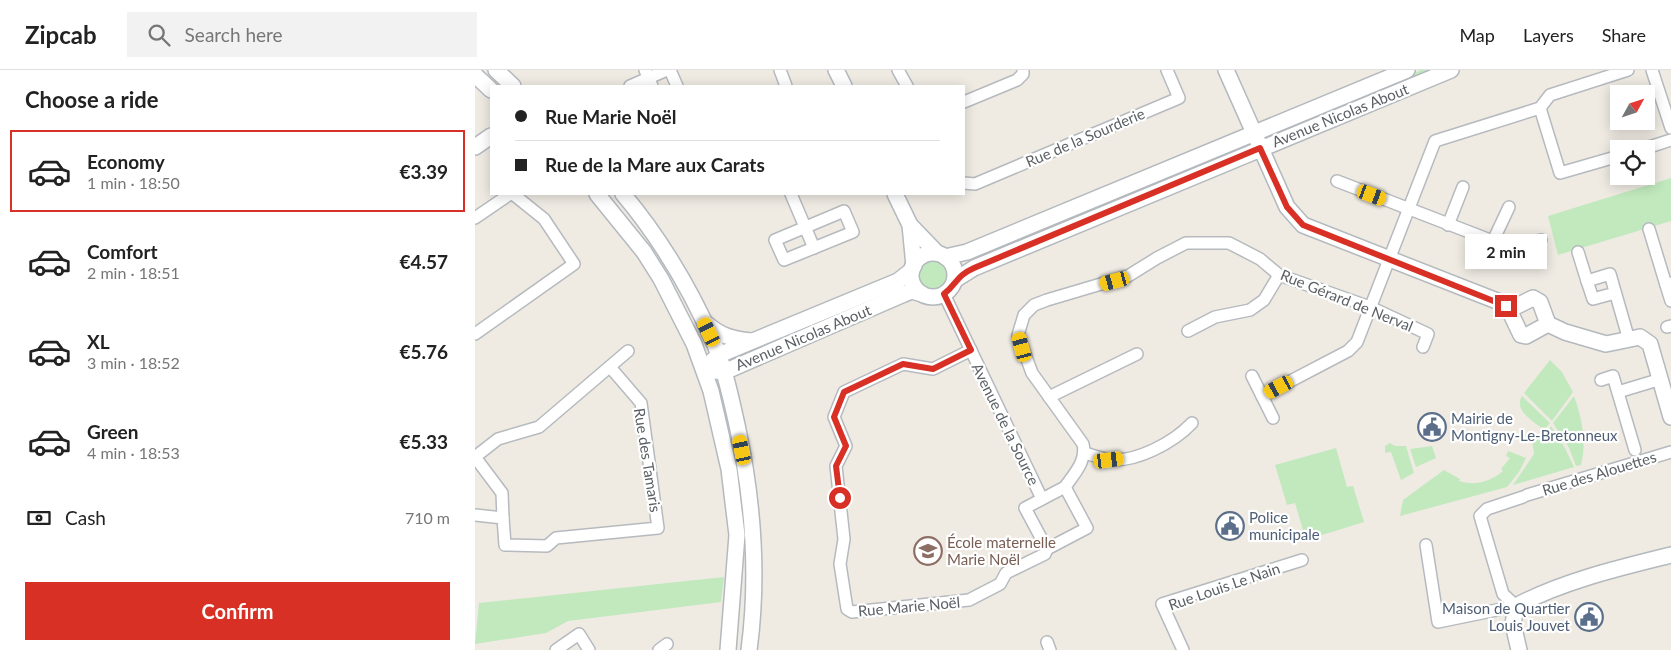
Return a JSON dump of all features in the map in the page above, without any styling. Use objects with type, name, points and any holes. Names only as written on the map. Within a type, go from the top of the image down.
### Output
[{"type":"main road","points":[[496,70],[512,85]]},
{"type":"main road","points":[[836,70],[844,85]]},
{"type":"main road","points":[[1226,70],[1287,207],[1303,225],[1497,301],[1511,309]]},
{"type":"main road","name":"Avenue Nicolas About","points":[[712,362],[753,342],[898,281],[923,256],[967,252],[1407,70]]},
{"type":"main road","name":"Avenue Nicolas About","points":[[724,372],[912,291],[931,297],[944,294],[950,289],[955,280],[974,268],[1451,70]]},
{"type":"main road","points":[[475,75],[490,89]]},
{"type":"main road","points":[[475,147],[490,137]]},
{"type":"main road","points":[[598,195],[644,252],[663,267],[692,318],[712,362],[724,372],[746,467],[753,535],[749,650]]},
{"type":"main road","points":[[624,195],[658,239],[683,280],[703,320],[712,362],[729,469],[737,535],[728,650]]},
{"type":"main road","points":[[895,195],[910,225],[953,267],[955,280]]},
{"type":"main road","points":[[910,225],[913,284],[922,294]]},
{"type":"main road","points":[[1511,309],[1533,298],[1540,302],[1548,324],[1565,332],[1606,344],[1640,337],[1650,344],[1671,417]]},
{"type":"main road","points":[[1511,309],[1511,314],[1521,335],[1526,336],[1548,324]]},
{"type":"main road","points":[[703,320],[719,334],[730,339],[753,342]]},
{"type":"main road","points":[[1519,650],[1513,624],[1516,606],[1531,597],[1579,581],[1671,555]]},
{"type":"street","points":[[632,85],[669,70],[676,85]]},
{"type":"street","points":[[780,70],[786,85]]},
{"type":"street","points":[[899,70],[906,85]]},
{"type":"street","points":[[965,102],[1017,80],[1023,74],[1023,70]]},
{"type":"street","name":"Rue de la Sourderie","points":[[965,184],[975,184],[1179,98],[1167,70]]},
{"type":"street","points":[[1263,396],[1348,351],[1357,342],[1435,142],[1540,108],[1550,95],[1628,70]]},
{"type":"street","points":[[1652,70],[1670,122]]},
{"type":"street","points":[[1540,108],[1560,173],[1610,159]]},
{"type":"street","points":[[1655,145],[1671,140]]},
{"type":"street","points":[[1337,181],[1508,248],[1541,240]]},
{"type":"street","points":[[1448,225],[1463,187]]},
{"type":"street","points":[[475,218],[510,195]]},
{"type":"street","points":[[475,334],[574,264],[544,219],[512,195]]},
{"type":"street","points":[[791,195],[814,248]]},
{"type":"street","points":[[1493,241],[1509,207]]},
{"type":"street","points":[[844,211],[853,232],[784,260],[775,240],[805,227],[844,211]]},
{"type":"street","points":[[1649,229],[1668,284],[1671,301]]},
{"type":"street","name":"Rue Gérard de Nerval","points":[[1085,452],[1083,444],[1032,373],[1018,335],[1024,315],[1034,305],[1128,276],[1186,243],[1229,243],[1261,259],[1279,275],[1370,307],[1428,334],[1423,347]]},
{"type":"street","points":[[1578,252],[1593,299],[1615,293]]},
{"type":"street","points":[[1587,281],[1610,274],[1629,340]]},
{"type":"street","points":[[1188,331],[1215,317],[1250,310],[1264,300],[1279,275]]},
{"type":"street","name":"Avenue de la Source","points":[[944,294],[1042,499]]},
{"type":"street","name":"Rue Marie Noël","points":[[971,350],[933,369],[903,364],[844,392],[834,417],[846,446],[836,466],[843,539],[840,564],[847,610],[852,612],[969,600],[1000,584],[1006,573],[1045,554],[1047,549]]},
{"type":"street","points":[[475,457],[498,439],[539,427],[628,351]]},
{"type":"street","points":[[1049,397],[1137,354]]},
{"type":"street","name":"Rue des Tamaris","points":[[475,457],[501,493],[505,545],[547,546],[556,538],[658,528],[641,403],[610,367]]},
{"type":"street","points":[[1252,376],[1273,418]]},
{"type":"street","points":[[1601,380],[1613,376],[1635,450]]},
{"type":"street","points":[[1618,392],[1661,379]]},
{"type":"street","points":[[1065,487],[1087,528],[1047,549],[1025,508],[1065,487],[1083,460],[1085,452],[1109,460],[1150,452],[1181,435],[1192,423]]},
{"type":"street","name":"Rue des Alouettes","points":[[1516,606],[1503,594],[1480,516],[1487,509],[1671,452]]},
{"type":"street","points":[[475,515],[503,518]]},
{"type":"street","points":[[1426,545],[1438,622],[1516,606]]},
{"type":"street","name":"Rue Louis Le Nain","points":[[1183,650],[1163,604],[1302,560]]},
{"type":"street","points":[[556,650],[579,634],[589,650]]},
{"type":"green space","points":[[1421,70],[1438,70],[1284,133],[1282,130]]},
{"type":"green space","points":[[1671,178],[1671,221],[1558,255],[1548,216],[1648,185],[1655,185],[1655,183]]},
{"type":"green space","points":[[934,259],[944,264],[949,274],[944,284],[934,289],[924,284],[919,274],[924,264]]},
{"type":"green space","points":[[1550,360],[1562,372],[1573,392],[1552,421],[1524,393]]},
{"type":"green space","points":[[1522,396],[1550,423],[1544,430],[1522,411],[1520,401]]},
{"type":"green space","points":[[1574,396],[1584,439],[1581,465],[1576,466],[1569,448],[1553,423]]},
{"type":"green space","points":[[1551,426],[1574,467],[1513,485],[1534,454],[1532,441],[1535,438],[1544,438]]},
{"type":"green space","points":[[1390,443],[1395,446],[1406,446],[1414,473],[1401,480],[1391,452],[1385,453],[1385,446]]},
{"type":"green space","points":[[1432,446],[1436,458],[1416,467],[1410,449]]},
{"type":"green space","points":[[1336,448],[1347,487],[1353,486],[1364,522],[1306,540],[1295,503],[1287,505],[1275,465]]},
{"type":"green space","points":[[1508,451],[1526,458],[1519,472],[1507,487],[1400,516],[1403,500],[1444,470],[1460,479],[1459,481],[1482,482],[1493,478],[1503,471],[1501,469],[1510,458],[1506,456]]},
{"type":"green space","points":[[724,577],[721,602],[568,621],[546,633],[475,644],[479,603]]},
{"type":"place","name":"Mairie de Montigny-Le-Bretonneux","points":[[1432,427]]},
{"type":"place","name":"Police municipale","points":[[1230,526]]},
{"type":"place","name":"École maternelle Marie Noël","points":[[928,551]]},
{"type":"place","name":"Maison de Quartier Louis Jouvet","points":[[1589,617]]},
{"type":"route","points":[[840,498],[836,466],[846,446],[834,417],[844,392],[903,364],[933,369],[971,350],[944,294],[964,272],[1260,148],[1287,207],[1303,225],[1506,306]]}]
